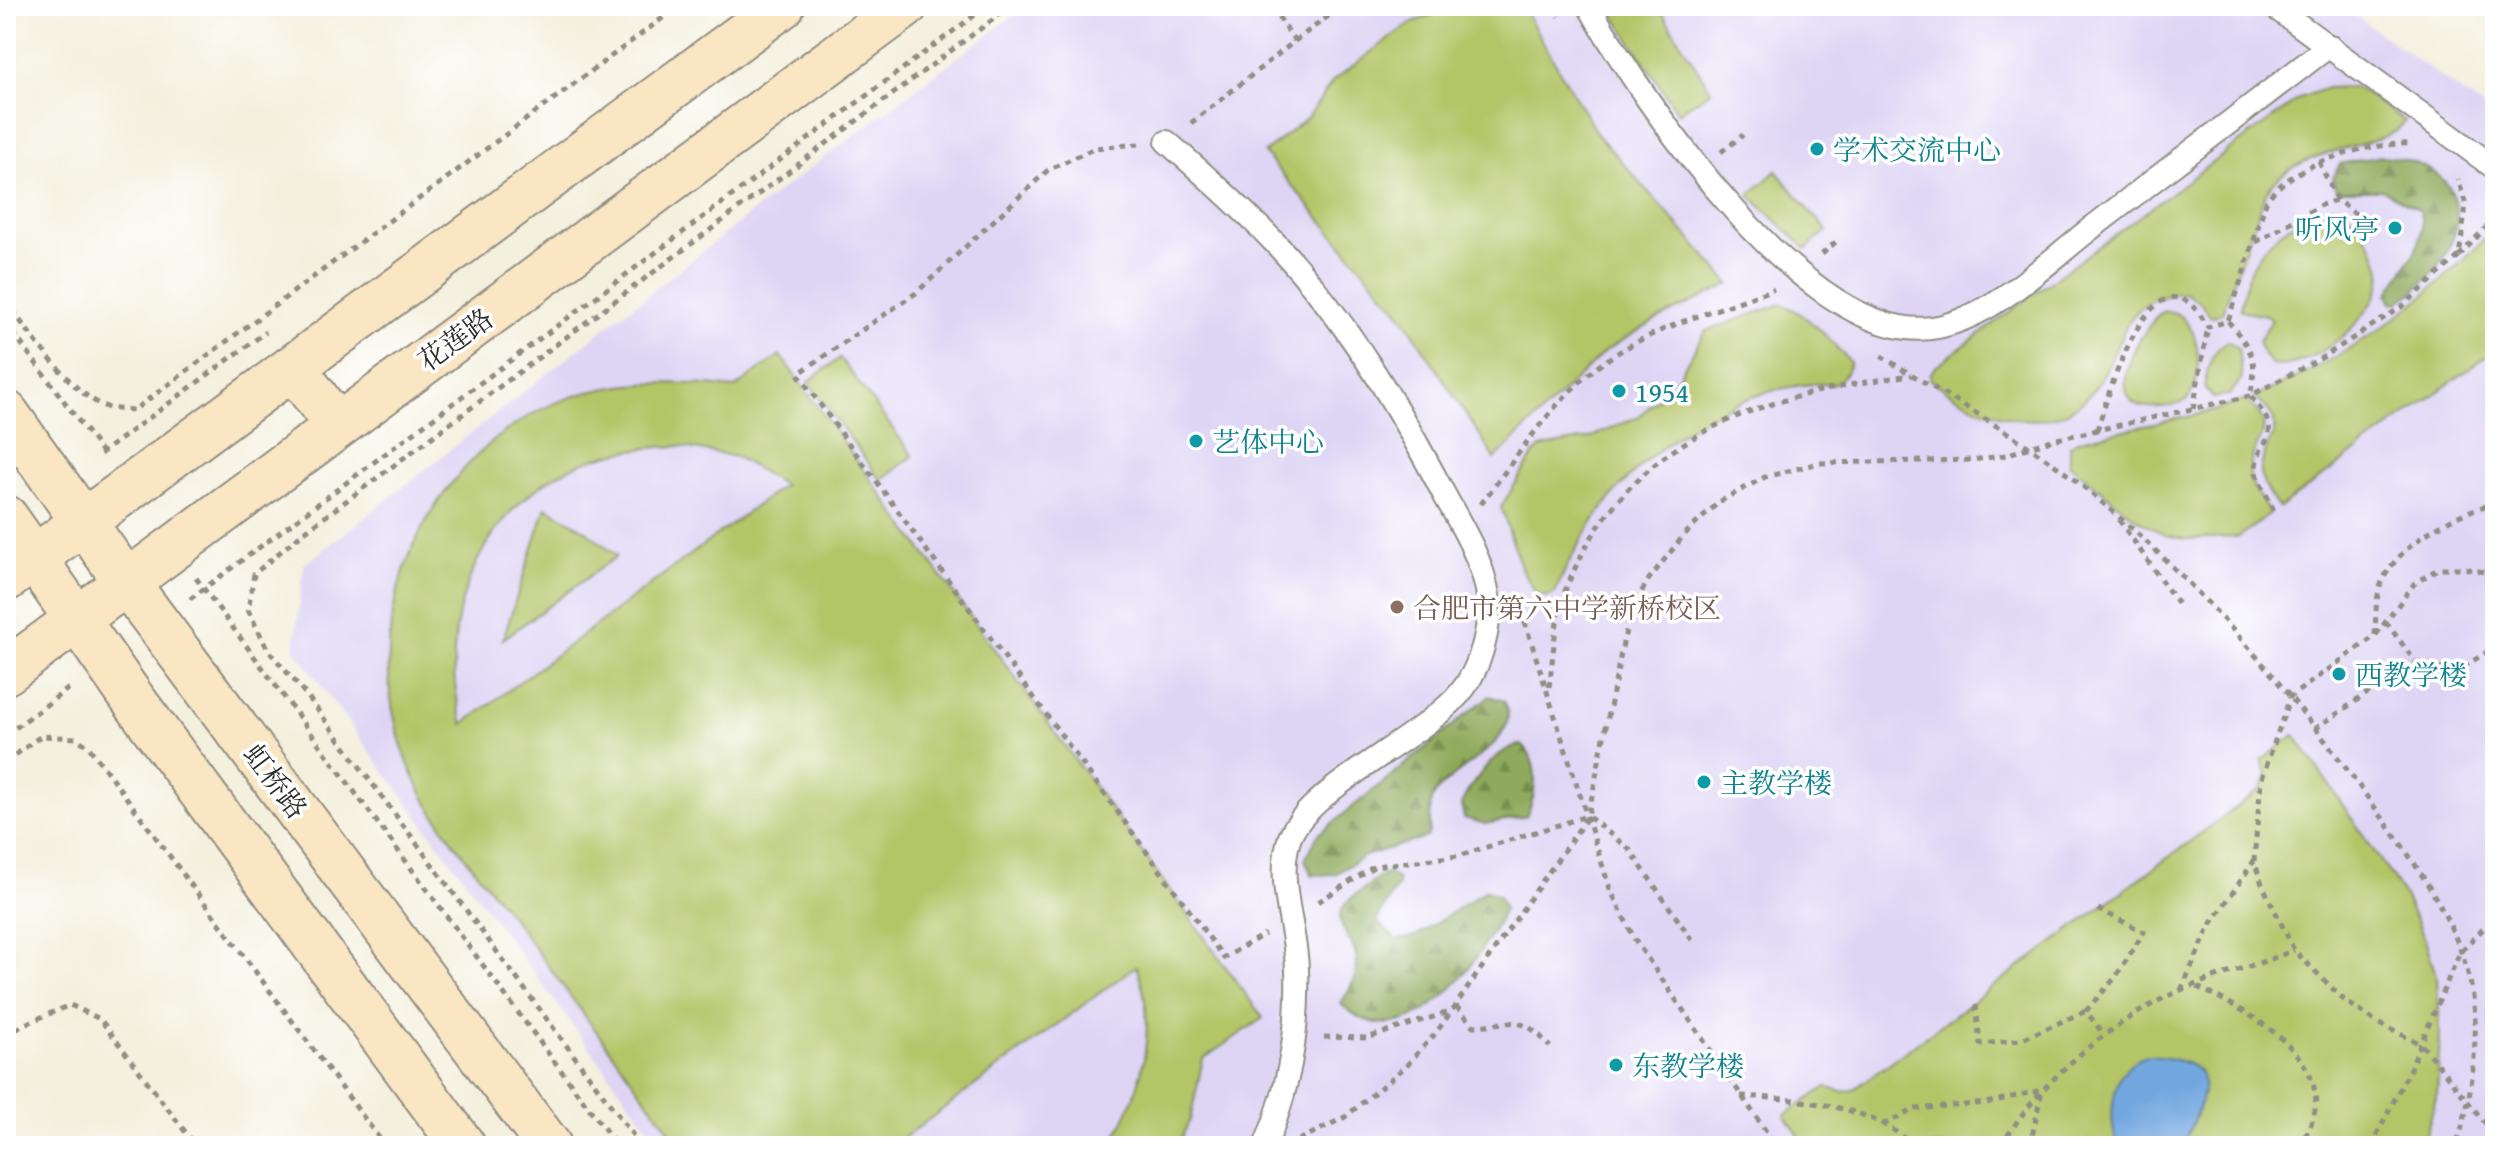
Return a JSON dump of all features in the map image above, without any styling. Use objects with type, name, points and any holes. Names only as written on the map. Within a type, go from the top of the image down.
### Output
[{"type":"main road","points":[[21,568],[782,6]]},
{"type":"main road","name":"花莲路","points":[[6,672],[905,6]]},
{"type":"main road","points":[[294,368],[337,426]]},
{"type":"main road","name":"虹桥路","points":[[6,413],[86,521],[127,583],[549,1146]]},
{"type":"main road","points":[[6,518],[21,568],[76,620],[463,1146]]},
{"type":"main road","points":[[214,810],[269,771]]},
{"type":"lane","points":[[1589,6],[1618,59],[1673,138],[1737,211],[1792,265],[1838,301],[1877,322],[1905,328],[1953,323],[2001,297],[2329,46]]},
{"type":"lane","points":[[2273,6],[2495,168]]},
{"type":"lane","points":[[1167,142],[1276,244],[1345,328],[1404,417],[1460,523],[1488,595],[1483,642],[1474,671],[1459,694],[1329,793],[1291,833],[1284,866],[1297,969],[1295,1037],[1286,1087],[1265,1146]]},
{"type":"path","points":[[6,301],[42,349],[93,401],[108,408],[134,410],[679,6]]},
{"type":"path","points":[[157,623],[987,6]]},
{"type":"path","points":[[641,1146],[308,697],[268,650],[248,610],[254,574],[299,536],[1011,6]]},
{"type":"path","points":[[1271,6],[1295,41]]},
{"type":"path","points":[[1342,6],[1167,142],[1095,148],[1048,170],[916,293],[798,374],[1222,959],[1375,866],[1458,856],[1588,816]]},
{"type":"path","points":[[1553,6],[1560,19]]},
{"type":"path","points":[[2228,321],[2271,193],[2319,162],[2379,148],[2415,144]]},
{"type":"path","points":[[2319,162],[2337,200],[2374,228]]},
{"type":"path","points":[[2451,168],[2466,205],[2459,256]]},
{"type":"path","points":[[2255,242],[2321,205],[2337,200]]},
{"type":"path","points":[[1294,1143],[1345,1117],[1404,1068],[1454,1009],[1588,816],[1624,638],[1635,603],[1649,579],[1684,535],[1719,502],[1765,477],[1819,463],[1973,460],[2006,455],[2097,430],[2250,396],[2325,356],[2417,296],[2495,218]]},
{"type":"path","points":[[1763,279],[1782,294]]},
{"type":"path","points":[[1480,505],[1544,421],[1600,365],[1652,335],[1775,288]]},
{"type":"path","points":[[2097,430],[2125,348],[2140,320],[2173,300],[2191,304],[2208,327],[2192,410]]},
{"type":"path","points":[[2208,327],[2228,321]]},
{"type":"path","points":[[2228,321],[2245,342],[2257,367],[2250,396]]},
{"type":"path","points":[[6,323],[130,490]]},
{"type":"path","points":[[1873,351],[2036,452],[2109,509],[2209,600],[2290,697],[2384,820],[2425,882],[2460,952],[2472,992],[2473,1074],[2455,1146]]},
{"type":"path","points":[[1549,691],[1560,609],[1567,587],[1611,512],[1663,455],[1733,415],[1769,402],[1912,375]]},
{"type":"path","points":[[2250,396],[2262,409],[2269,428],[2256,473],[2275,513]]},
{"type":"path","points":[[2375,636],[2379,590],[2391,563],[2435,529],[2469,508],[2495,504]]},
{"type":"path","points":[[2109,509],[2178,604]]},
{"type":"path","points":[[173,548],[617,1146]]},
{"type":"path","points":[[2181,991],[2210,926],[2254,861],[2261,781],[2290,697],[2375,636],[2414,584],[2439,568],[2464,568],[2495,574]]},
{"type":"path","points":[[2386,622],[2421,669]]},
{"type":"path","points":[[2315,729],[2404,668],[2460,669],[2495,647]]},
{"type":"path","points":[[6,735],[105,661]]},
{"type":"path","points":[[6,762],[41,736],[76,738],[88,746],[385,1146]]},
{"type":"path","points":[[1588,816],[1629,849],[1692,940]]},
{"type":"path","points":[[2254,861],[2294,950],[2344,1000],[2379,1024],[2421,1044],[2495,1135]]},
{"type":"path","points":[[1610,889],[1635,940],[1776,1146]]},
{"type":"path","points":[[1976,1005],[1980,1044],[2020,1040],[2086,1011],[2122,969],[2144,932],[2098,909]]},
{"type":"path","points":[[2371,1146],[2421,1044],[2460,952],[2495,917]]},
{"type":"path","points":[[2001,1146],[2042,1090],[2104,1035],[2181,991],[2294,950]]},
{"type":"path","points":[[2196,987],[2238,1005],[2298,1056],[2312,1081],[2316,1098],[2314,1115],[2298,1146]]},
{"type":"path","points":[[6,1036],[25,1024],[70,1005],[100,1019],[196,1146]]},
{"type":"path","points":[[1295,1037],[1367,1038],[1454,1009]]},
{"type":"path","points":[[1454,1009],[1474,1026],[1513,1021],[1530,1026],[1550,1047]]},
{"type":"path","points":[[2086,1011],[2104,1035]]},
{"type":"path","points":[[1883,1125],[1914,1109],[1986,1103],[2042,1090]]},
{"type":"path","points":[[2030,1146],[2042,1090]]},
{"type":"path","points":[[1741,1096],[1786,1098],[1838,1109],[1883,1125],[1913,1146]]},
{"type":"path","points":[[1599,1146],[1622,1146]]},
{"type":"shaded area","name":"合肥市第六中学新桥校区","points":[[1026,6],[2342,6],[2495,116],[2495,1146],[662,1146],[294,649],[304,565],[769,199]]},
{"type":"green space","points":[[1458,6],[1522,6],[1597,134],[1730,284],[1656,320],[1605,351],[1495,459],[1401,314],[1264,153],[1308,117],[1333,81],[1375,49],[1413,22]]},
{"type":"green space","points":[[1608,6],[1658,6],[1711,91],[1678,113]]},
{"type":"green space","points":[[2355,87],[2405,121],[2396,131],[2381,138],[2320,156],[2280,176],[2266,192],[2222,313],[2211,317],[2201,303],[2185,292],[2148,303],[2128,323],[2099,382],[2082,402],[2062,414],[2040,419],[2018,419],[1995,414],[1972,405],[1931,380],[1930,374],[1935,367],[2300,98],[2327,88]]},
{"type":"green space","points":[[2381,156],[2416,163],[2439,177],[2453,195],[2457,216],[2453,238],[2441,262],[2422,284],[2398,303],[2392,302],[2388,294],[2419,243],[2422,220],[2418,209],[2383,190],[2337,190],[2332,178],[2340,164]]},
{"type":"green space","points":[[1776,171],[1827,231],[1806,249],[1749,195]]},
{"type":"green space","points":[[2333,206],[2352,218],[2376,254],[2381,281],[2376,296],[2367,311],[2339,340],[2305,360],[2273,365],[2264,356],[2258,342],[2272,320],[2266,315],[2240,310],[2250,272],[2258,257],[2282,231],[2296,221]]},
{"type":"green space","points":[[2495,228],[2495,350],[2279,508],[2266,490],[2261,474],[2263,458],[2275,425],[2266,408],[2254,397],[2324,363],[2384,326],[2439,282]]},
{"type":"green space","points":[[1781,304],[1810,321],[1850,362],[1844,375],[1832,384],[1794,386],[1745,399],[1677,437],[1651,457],[1605,505],[1586,532],[1555,593],[1547,597],[1536,593],[1522,570],[1501,507],[1534,454],[1540,448],[1589,438],[1638,417],[1673,385],[1706,331]]},
{"type":"green space","points":[[2165,311],[2177,313],[2192,332],[2198,359],[2197,374],[2189,397],[2181,403],[2148,407],[2134,403],[2127,392],[2126,378],[2137,346],[2156,318]]},
{"type":"green space","points":[[2228,341],[2238,348],[2242,379],[2229,395],[2213,398],[2204,387],[2209,367],[2217,350]]},
{"type":"green space","points":[[780,355],[1263,1018],[1203,1059],[1190,1120],[1177,1146],[1109,1146],[1131,1105],[1144,1059],[1146,1011],[1136,966],[893,1146],[681,1146],[433,813],[404,754],[393,711],[389,668],[391,625],[400,583],[415,542],[437,504],[464,469],[493,441],[523,419],[555,403],[588,392],[658,383],[735,388]],"holes":[[[680,446],[736,457],[784,485],[463,724],[455,687],[454,650],[459,613],[470,578],[486,545],[508,515],[536,489],[568,469],[609,455],[637,449]]]},
{"type":"green space","points":[[840,358],[913,456],[881,480],[808,382]]},
{"type":"green space","points":[[2246,400],[2262,420],[2262,437],[2254,453],[2250,474],[2255,490],[2270,514],[2239,537],[2186,539],[2165,535],[2135,518],[2069,464],[2069,446],[2079,440],[2213,411]]},
{"type":"green space","points":[[546,507],[585,530],[617,556],[503,639]]},
{"type":"green space","points":[[1489,696],[1504,701],[1508,716],[1505,729],[1496,741],[1435,794],[1427,837],[1365,856],[1335,874],[1312,875],[1305,860],[1318,835]]},
{"type":"green space","points":[[2295,735],[2402,892],[2425,939],[2437,979],[2440,1034],[2437,1094],[2423,1146],[1806,1146],[1785,1115],[1826,1087],[1842,1092],[1853,1090],[2261,789],[2267,774],[2262,760]]},
{"type":"green space","points":[[1522,745],[1532,760],[1535,779],[1533,799],[1526,816],[1485,824],[1464,818],[1461,805],[1478,777],[1504,752]]},
{"type":"green space","points":[[1388,873],[1398,879],[1398,885],[1376,921],[1397,940],[1416,936],[1486,890],[1499,896],[1504,909],[1471,965],[1440,1000],[1402,1021],[1382,1023],[1361,1018],[1341,1004],[1354,980],[1357,964],[1356,953],[1340,919],[1348,901]]},
{"type":"water","points":[[2148,1056],[2173,1059],[2199,1072],[2203,1083],[2202,1095],[2182,1146],[2118,1146],[2113,1121],[2115,1093],[2126,1068]]},
{"type":"place","name":"学术交流中心","points":[[1817,149]]},
{"type":"place","name":"听风亭","points":[[2395,228]]},
{"type":"place","name":"1954","points":[[1619,391]]},
{"type":"place","name":"艺体中心","points":[[1196,441]]},
{"type":"place","name":"合肥市第六中学新桥校区","points":[[1397,607]]},
{"type":"place","name":"西教学楼","points":[[2339,674]]},
{"type":"place","name":"主教学楼","points":[[1704,782]]},
{"type":"place","name":"东教学楼","points":[[1616,1065]]}]
